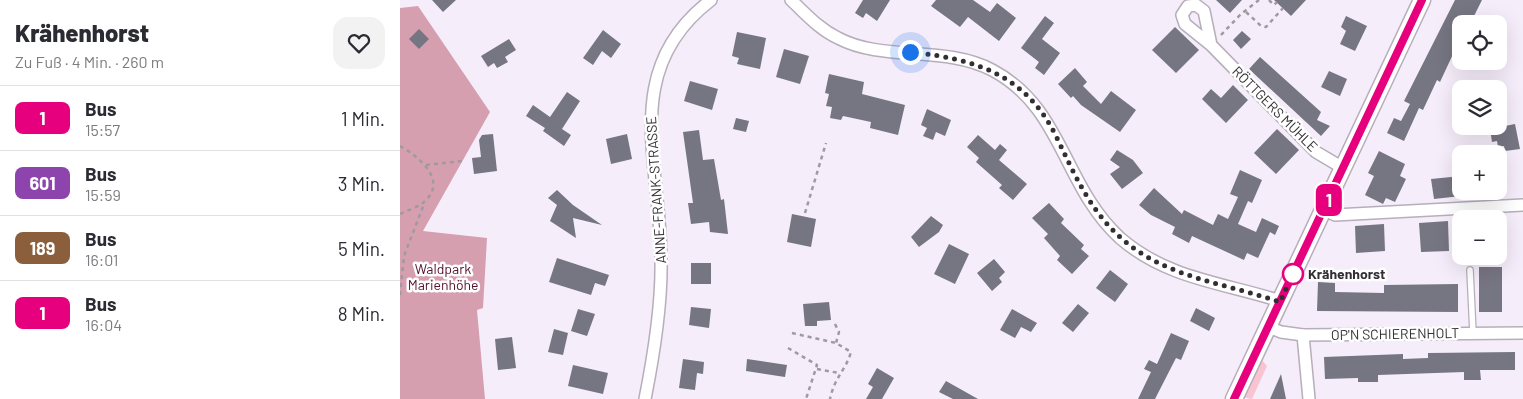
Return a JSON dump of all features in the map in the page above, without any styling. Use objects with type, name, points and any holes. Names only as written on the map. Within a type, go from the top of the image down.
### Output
[{"type":"main road","points":[[1234,399],[1422,0]]},
{"type":"street","name":"ANNE-FRANK-STRASSE","points":[[645,399],[656,335],[662,261],[659,205],[651,129],[652,99],[661,62],[671,44],[694,14],[711,0]]},
{"type":"street","points":[[794,1],[818,27],[839,39],[860,46],[941,56],[991,69],[1015,84],[1044,115],[1081,190],[1120,238],[1145,255],[1189,277],[1280,302]]},
{"type":"street","name":"RÖTTGERS MÜHLE","points":[[1211,45],[1316,152],[1343,168]]},
{"type":"street","points":[[1324,210],[1335,215],[1523,205]]},
{"type":"street","name":"OP'N SCHIERENHOLT","points":[[1269,327],[1281,332],[1304,335],[1523,332]]},
{"type":"street","points":[[1304,335],[1310,399]]},
{"type":"lane","points":[[1470,270],[1473,333]]},
{"type":"path","points":[[1211,45],[1241,14],[1259,0]]},
{"type":"path","points":[[1269,0],[1274,5],[1277,2]]},
{"type":"path","points":[[1246,12],[1260,26],[1266,27],[1283,8]]},
{"type":"path","points":[[805,213],[826,143]]},
{"type":"path","points":[[400,146],[415,155],[426,165],[433,183],[431,194],[424,202],[404,256],[400,295]]},
{"type":"path","points":[[426,165],[462,161]]},
{"type":"path","points":[[400,214],[424,202]]},
{"type":"path","points":[[835,324],[839,328],[836,343]]},
{"type":"path","points":[[792,333],[836,343],[851,352],[845,368],[839,373],[830,399]]},
{"type":"path","points":[[788,348],[815,362],[817,369],[806,399]]},
{"type":"path","points":[[817,369],[839,373]]},
{"type":"shaded area","points":[[1260,358],[1267,366],[1252,399],[1242,397]]},
{"type":"green space","name":"Waldpark Marienhöhe","points":[[418,6],[490,112],[423,231],[487,238],[483,308],[477,310],[485,399],[400,399],[400,8]]},
{"type":"building","points":[[432,0],[456,0],[443,12]]},
{"type":"building","points":[[863,0],[890,0],[877,21],[866,13],[863,18],[855,13]]},
{"type":"building","points":[[936,0],[973,0],[990,12],[997,3],[1016,18],[999,41],[968,17],[960,27],[931,6]]},
{"type":"building","points":[[1216,0],[1242,0],[1230,13]]},
{"type":"building","points":[[1274,0],[1306,0],[1291,16]]},
{"type":"building","points":[[1455,0],[1482,0],[1474,15],[1452,15],[1452,56],[1440,82],[1437,80],[1423,110],[1419,108],[1404,141],[1387,133],[1394,118],[1401,121],[1410,104],[1404,101]]},
{"type":"building","points":[[1045,16],[1054,23],[1042,39],[1060,53],[1044,75],[1035,68],[1039,62],[1021,48]]},
{"type":"building","points":[[1346,16],[1367,26],[1355,51],[1340,44],[1346,31],[1341,27]]},
{"type":"building","points":[[1175,27],[1199,50],[1176,73],[1152,50]]},
{"type":"building","points":[[419,29],[429,39],[419,49],[409,39]]},
{"type":"building","points":[[603,30],[621,44],[611,58],[602,51],[593,65],[583,58]]},
{"type":"building","points":[[1242,31],[1251,39],[1241,49],[1233,40]]},
{"type":"building","points":[[737,32],[766,38],[760,69],[737,64],[739,58],[732,56]]},
{"type":"building","points":[[509,39],[516,50],[505,57],[508,62],[497,68],[494,63],[488,67],[481,56]]},
{"type":"building","points":[[784,49],[809,56],[800,84],[776,77]]},
{"type":"building","points":[[1260,57],[1321,112],[1317,120],[1330,126],[1321,136],[1249,69]]},
{"type":"building","points":[[1075,68],[1087,82],[1083,86],[1101,104],[1111,91],[1136,110],[1120,132],[1081,105],[1073,96],[1071,98],[1058,84]]},
{"type":"building","points":[[1329,71],[1347,79],[1340,96],[1321,87]]},
{"type":"building","points":[[829,74],[864,82],[862,94],[905,105],[898,135],[870,128],[871,122],[843,116],[841,120],[830,118],[832,107],[826,106],[829,94],[825,93]]},
{"type":"building","points":[[690,81],[718,89],[712,110],[684,101]]},
{"type":"building","points":[[1233,85],[1248,100],[1226,123],[1202,99],[1211,89],[1221,98]]},
{"type":"building","points":[[567,92],[580,101],[562,129],[571,135],[564,146],[543,131],[545,128],[526,116],[533,105],[550,117]]},
{"type":"building","points":[[927,109],[951,120],[945,136],[936,132],[933,140],[923,136],[927,128],[921,125]]},
{"type":"building","points":[[736,118],[749,121],[746,132],[733,129]]},
{"type":"building","points":[[1515,124],[1520,149],[1507,151],[1507,145],[1498,145],[1497,141],[1492,142],[1491,135],[1507,135],[1507,126]]},
{"type":"building","points":[[1277,129],[1299,150],[1276,174],[1254,153]]},
{"type":"building","points":[[699,130],[703,160],[714,159],[721,200],[724,199],[728,234],[710,232],[709,222],[691,224],[688,203],[693,203],[683,132]]},
{"type":"building","points":[[493,134],[497,171],[474,174],[472,158],[481,157],[479,140],[482,135]]},
{"type":"building","points":[[627,134],[632,159],[611,164],[606,139]]},
{"type":"building","points":[[978,135],[995,150],[1000,144],[1007,150],[999,160],[1027,184],[1013,200],[999,188],[1002,185],[976,162],[979,158],[967,147]]},
{"type":"building","points":[[1117,150],[1133,160],[1143,173],[1122,189],[1110,174],[1120,167],[1110,160]]},
{"type":"building","points":[[1379,151],[1405,164],[1400,176],[1406,179],[1395,202],[1386,198],[1383,204],[1365,195],[1374,176],[1368,173]]},
{"type":"building","points":[[1240,170],[1262,180],[1252,203],[1248,201],[1238,224],[1256,232],[1262,218],[1279,226],[1275,235],[1270,232],[1258,258],[1247,253],[1244,260],[1192,236],[1189,243],[1172,234],[1175,227],[1151,215],[1139,205],[1154,188],[1182,214],[1184,210],[1213,225],[1218,214],[1228,219],[1238,197],[1230,194]]},
{"type":"building","points":[[1452,177],[1452,197],[1434,199],[1431,179]]},
{"type":"building","points":[[557,190],[573,205],[602,225],[573,218],[576,238],[550,221],[557,205],[548,198]]},
{"type":"building","points":[[1049,203],[1064,219],[1061,223],[1084,245],[1081,249],[1089,256],[1072,274],[1057,260],[1060,256],[1044,238],[1048,234],[1032,218]]},
{"type":"building","points":[[792,214],[816,219],[811,247],[787,242]]},
{"type":"building","points":[[931,216],[943,225],[939,232],[919,247],[911,237]]},
{"type":"building","points":[[1448,221],[1449,251],[1421,252],[1419,223]]},
{"type":"building","points":[[1384,224],[1385,251],[1356,253],[1355,226]]},
{"type":"building","points":[[949,244],[969,254],[955,284],[934,274]]},
{"type":"building","points":[[557,258],[609,275],[605,286],[595,283],[591,295],[549,282]]},
{"type":"building","points":[[994,259],[1005,272],[999,278],[1002,282],[992,291],[977,273]]},
{"type":"building","points":[[691,263],[711,263],[711,284],[691,284]]},
{"type":"building","points":[[1479,267],[1502,267],[1502,312],[1479,312]]},
{"type":"building","points":[[1110,270],[1128,284],[1115,302],[1096,288]]},
{"type":"building","points":[[1318,282],[1335,283],[1335,292],[1384,293],[1384,285],[1458,284],[1458,312],[1317,311]]},
{"type":"building","points":[[829,302],[831,320],[817,321],[817,326],[805,326],[803,304]]},
{"type":"building","points":[[1078,304],[1089,313],[1073,332],[1062,323]]},
{"type":"building","points":[[691,307],[711,309],[709,328],[689,325]]},
{"type":"building","points":[[1196,308],[1215,318],[1209,331],[1190,321]]},
{"type":"building","points":[[578,309],[595,314],[587,336],[571,331]]},
{"type":"building","points":[[1012,309],[1037,323],[1031,332],[1021,327],[1015,338],[1000,330]]},
{"type":"building","points":[[554,329],[568,333],[563,355],[548,352]]},
{"type":"building","points":[[1171,333],[1189,341],[1181,360],[1176,358],[1155,399],[1138,399],[1151,372],[1144,369],[1149,360],[1157,364]]},
{"type":"building","points":[[512,337],[516,368],[498,370],[495,339]]},
{"type":"building","points":[[1515,352],[1515,370],[1480,370],[1481,380],[1464,380],[1464,372],[1378,375],[1378,382],[1358,382],[1358,378],[1325,379],[1324,357],[1403,354],[1403,359],[1428,358],[1428,353]]},
{"type":"building","points":[[683,359],[704,362],[703,374],[697,373],[695,390],[679,388]]},
{"type":"building","points":[[747,359],[787,365],[785,377],[746,371]]},
{"type":"building","points":[[573,365],[608,373],[603,394],[568,386]]},
{"type":"building","points":[[877,368],[894,378],[882,399],[866,399],[873,387],[868,384]]},
{"type":"building","points":[[1281,374],[1286,399],[1270,399]]},
{"type":"building","points":[[946,381],[978,399],[953,399],[939,392]]},
{"type":"bus line","name":"1","points":[[1234,399],[1422,0]]},
{"type":"place","name":"Krähenhorst","points":[[1293,274]]},
{"type":"route","points":[[910,52],[933,54],[977,64],[991,69],[1015,84],[1044,115],[1056,136],[1070,170],[1081,190],[1097,212],[1120,238],[1145,255],[1189,277],[1214,285],[1261,295],[1280,302],[1293,274]]}]
